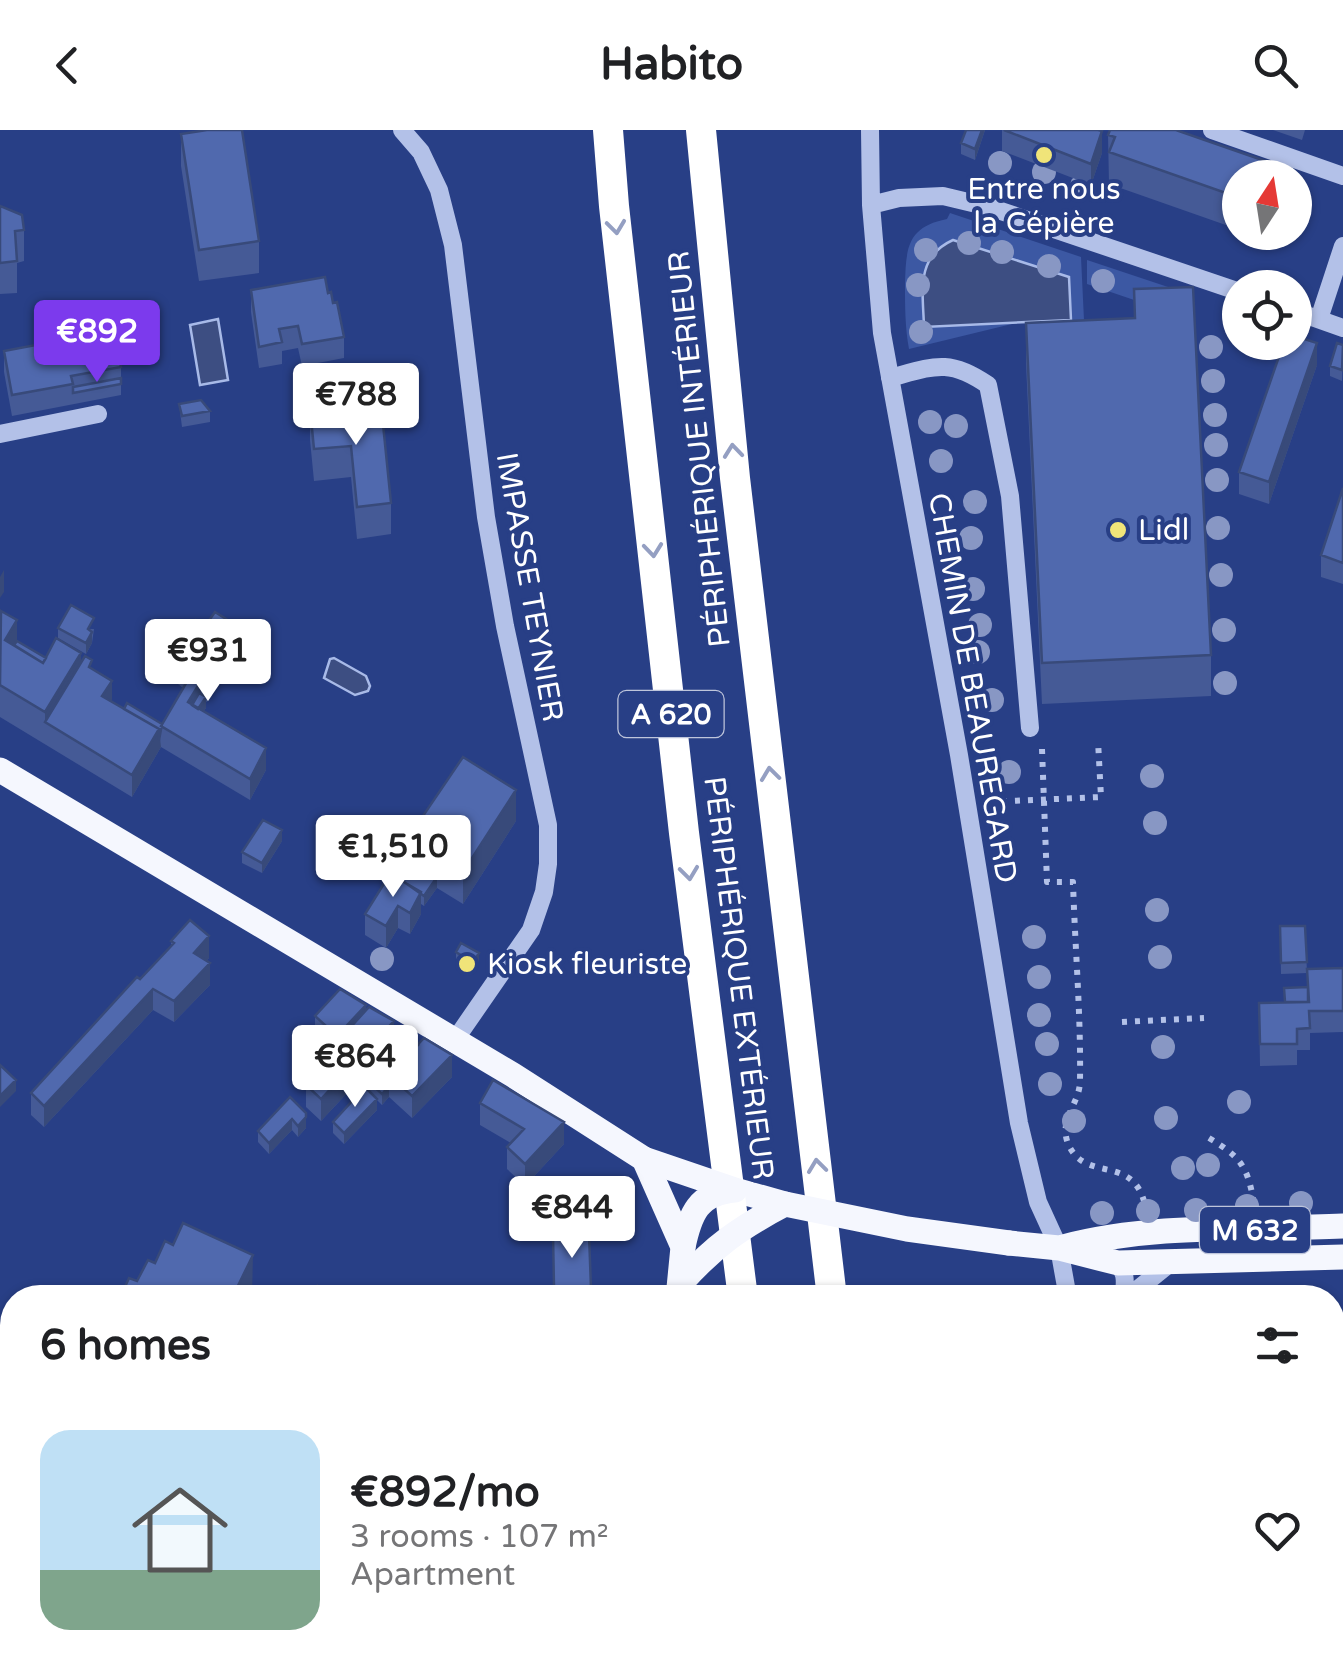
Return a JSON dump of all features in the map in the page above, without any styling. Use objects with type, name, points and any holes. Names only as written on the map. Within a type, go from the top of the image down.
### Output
[{"type":"highway","name":"PÉRIPHÉRIQUE EXTÉRIEUR","points":[[608,130],[684,833],[742,1285]]},
{"type":"highway","name":"PÉRIPHÉRIQUE INTÉRIEUR","points":[[701,130],[735,478],[830,1285]]},
{"type":"main road","points":[[0,770],[455,1040],[644,1159],[785,1204],[907,1229],[1058,1248],[1085,1241]]},
{"type":"main road","points":[[644,1159],[683,1247]]},
{"type":"main road","points":[[679,1285],[688,1222],[699,1205],[716,1192],[735,1190]]},
{"type":"main road","points":[[683,1285],[710,1251],[736,1230],[785,1204]]},
{"type":"main road","name":"M 632","points":[[1085,1241],[1167,1232],[1343,1226]]},
{"type":"main road","name":"M 632","points":[[1058,1248],[1118,1263],[1343,1257]]},
{"type":"street","name":"IMPASSE TEYNIER","points":[[402,130],[421,152],[438,190],[454,245],[486,517],[548,826],[544,892],[531,930],[455,1040]]},
{"type":"street","name":"CHEMIN DE BEAUREGARD","points":[[870,130],[871,205],[882,332],[1024,1151],[1038,1202],[1058,1248],[1065,1285]]},
{"type":"street","points":[[1212,130],[1343,176]]},
{"type":"street","points":[[871,205],[899,198],[942,196],[990,207],[1222,286]]},
{"type":"street","points":[[1319,320],[1343,246]]},
{"type":"street","points":[[1312,317],[1343,328]]},
{"type":"street","points":[[890,378],[933,367],[962,367],[988,385],[1010,496],[1030,728]]},
{"type":"street","points":[[0,434],[98,414]]},
{"type":"street","points":[[1085,1241],[1118,1263],[1126,1285]]},
{"type":"street","points":[[1142,1285],[1169,1264]]},
{"type":"path","points":[[966,803],[1101,797],[1098,741]]},
{"type":"path","points":[[1042,746],[1048,882],[1072,882],[1081,1087],[1065,1120],[1068,1145],[1097,1168],[1129,1175],[1139,1184],[1144,1201],[1155,1204]]},
{"type":"path","points":[[1122,1022],[1204,1018]]},
{"type":"path","points":[[1209,1138],[1232,1152],[1249,1174],[1258,1230]]},
{"type":"shaded area","points":[[950,213],[1081,257],[1084,320],[1071,320],[1069,277],[925,327],[1016,323],[909,349],[905,300],[908,250],[916,234],[947,219]]},
{"type":"shaded area","points":[[953,240],[1069,277],[1071,320],[924,327],[927,266],[941,247]]},
{"type":"shaded area","points":[[1087,260],[1192,295],[1193,320],[1087,284]]},
{"type":"shaded area","points":[[218,319],[228,380],[200,385],[190,325]]},
{"type":"shaded area","points":[[330,659],[366,676],[368,691],[355,695],[324,678]]},
{"type":"building","points":[[242,130],[259,241],[199,250],[181,134]]},
{"type":"building","points":[[966,130],[982,130],[975,149],[961,143]]},
{"type":"building","points":[[1004,130],[1098,130],[1102,131],[1091,164]]},
{"type":"building","points":[[1110,130],[1176,130],[1262,160],[1222,160],[1222,192],[1109,152],[1115,137],[1108,135]]},
{"type":"building","points":[[0,206],[22,215],[24,230],[15,231],[17,261],[0,263]]},
{"type":"building","points":[[325,277],[328,293],[331,292],[333,303],[337,302],[344,337],[302,344],[298,326],[279,329],[282,342],[259,347],[251,290]]},
{"type":"building","name":"Lidl","points":[[1193,287],[1211,655],[1042,663],[1026,323],[1135,318],[1134,289]]},
{"type":"building","points":[[114,334],[121,367],[71,376],[73,384],[12,395],[4,351],[78,337],[80,347],[95,344],[94,338]]},
{"type":"building","points":[[1337,343],[1343,345],[1342,370],[1330,366]]},
{"type":"building","points":[[1278,360],[1311,360],[1269,482],[1239,472]]},
{"type":"building","points":[[121,378],[121,384],[73,393],[73,387]]},
{"type":"building","points":[[201,400],[210,411],[182,416],[179,404]]},
{"type":"building","points":[[369,403],[370,426],[383,424],[391,503],[357,507],[351,446],[314,449],[310,408]]},
{"type":"building","points":[[1343,488],[1343,563],[1321,555]]},
{"type":"building","points":[[71,605],[94,618],[86,643],[58,628]]},
{"type":"building","points":[[1,611],[17,620],[5,640],[43,663],[56,638],[81,653],[45,712],[0,685]]},
{"type":"building","points":[[215,612],[226,619],[217,633],[224,638],[208,665],[212,674],[201,681],[188,702],[266,748],[250,779],[161,726],[192,673],[178,663],[182,655],[168,646],[175,634],[184,641],[196,620],[205,626]]},
{"type":"building","points":[[17,641],[46,658],[43,663],[14,645]]},
{"type":"building","points":[[85,656],[92,660],[89,667],[112,681],[102,696],[159,729],[132,775],[45,722]]},
{"type":"building","points":[[199,693],[206,697],[198,709],[192,705]]},
{"type":"building","points":[[127,703],[162,724],[159,740],[159,729],[124,709]]},
{"type":"building","points":[[463,757],[516,790],[463,872],[408,838]]},
{"type":"building","points":[[263,820],[282,830],[262,863],[242,852]]},
{"type":"building","points":[[409,860],[437,877],[424,896],[397,877]]},
{"type":"building","points":[[390,874],[421,892],[410,913],[398,906],[386,926],[365,914]]},
{"type":"building","points":[[190,920],[209,936],[194,953],[210,963],[174,1001],[153,989],[44,1106],[31,1093],[137,977],[140,979],[174,943],[171,941]]},
{"type":"building","points":[[1280,926],[1305,926],[1307,962],[1281,963]]},
{"type":"building","points":[[461,943],[479,953],[473,963],[456,952]]},
{"type":"building","points":[[1343,968],[1343,1011],[1309,1011],[1310,1028],[1297,1029],[1297,1044],[1260,1044],[1259,1003],[1309,1002],[1307,969]]},
{"type":"building","points":[[1308,987],[1308,1002],[1285,1002],[1284,988]]},
{"type":"building","points":[[340,989],[366,1005],[337,1036],[315,1016]]},
{"type":"building","points":[[369,1007],[394,1021],[321,1099],[306,1085],[320,1069],[316,1065]]},
{"type":"building","points":[[424,1038],[452,1055],[412,1096],[389,1075]]},
{"type":"building","points":[[409,1040],[418,1045],[389,1075],[389,1086],[382,1094],[370,1083]]},
{"type":"building","points":[[0,1065],[16,1080],[0,1096]]},
{"type":"building","points":[[493,1080],[564,1122],[525,1164],[507,1147],[524,1129],[480,1103]]},
{"type":"building","points":[[365,1087],[377,1099],[344,1133],[333,1122]]},
{"type":"building","points":[[290,1097],[306,1117],[298,1126],[292,1119],[269,1143],[258,1131]]},
{"type":"building","points":[[183,1223],[253,1255],[238,1285],[126,1285],[129,1278],[137,1281],[148,1260],[155,1263],[165,1241],[173,1245]]},
{"type":"building","points":[[553,1234],[589,1234],[591,1285],[554,1285]]},
{"type":"place","name":"Entre nous la Cépière","points":[[1044,155]]},
{"type":"place","name":"Lidl","points":[[1118,530]]},
{"type":"place","name":"Kiosk fleuriste","points":[[467,964]]}]
